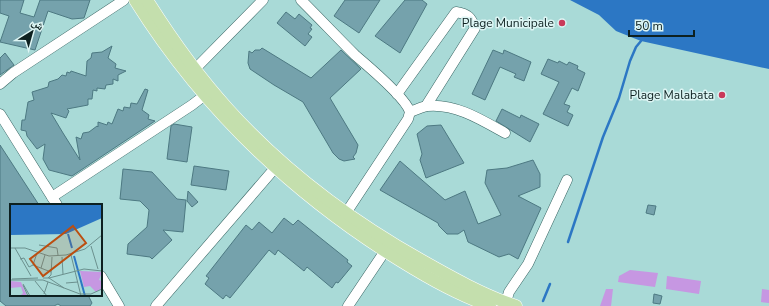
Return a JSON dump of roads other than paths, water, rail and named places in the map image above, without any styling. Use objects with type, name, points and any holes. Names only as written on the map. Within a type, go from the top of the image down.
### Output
[{"type":"main road","points":[[136,0],[160,38],[205,95],[251,146],[276,168],[341,221],[385,251],[458,293],[490,306]]},
{"type":"main road","points":[[147,0],[168,33],[228,109],[269,149],[309,184],[346,213],[387,240],[436,269],[511,304]]},
{"type":"street","points":[[0,84],[13,72],[124,0]]},
{"type":"street","points":[[195,69],[263,0]]},
{"type":"street","points":[[301,0],[354,54],[405,102],[410,112],[408,119],[346,213]]},
{"type":"street","points":[[397,94],[456,12],[464,13],[472,19],[474,28],[426,106]]},
{"type":"street","points":[[0,114],[55,201],[205,95]]},
{"type":"street","points":[[410,112],[426,106],[448,106],[479,119],[505,133]]},
{"type":"street","points":[[156,306],[276,168]]},
{"type":"street","points":[[511,304],[509,292],[528,264],[567,180]]},
{"type":"street","points":[[348,306],[385,251]]},
{"type":"street","points":[[102,278],[119,306]]},
{"type":"water","points":[[570,0],[769,0],[769,69],[641,41],[616,31],[599,15]]},
{"type":"waterway","points":[[568,242],[603,137],[619,98],[630,61],[636,47],[641,41]]},
{"type":"waterway","points":[[543,301],[550,284]]},
{"type":"place","name":"Plage Municipale","points":[[562,23]]},
{"type":"place","name":"Plage Malabata","points":[[722,95]]}]
